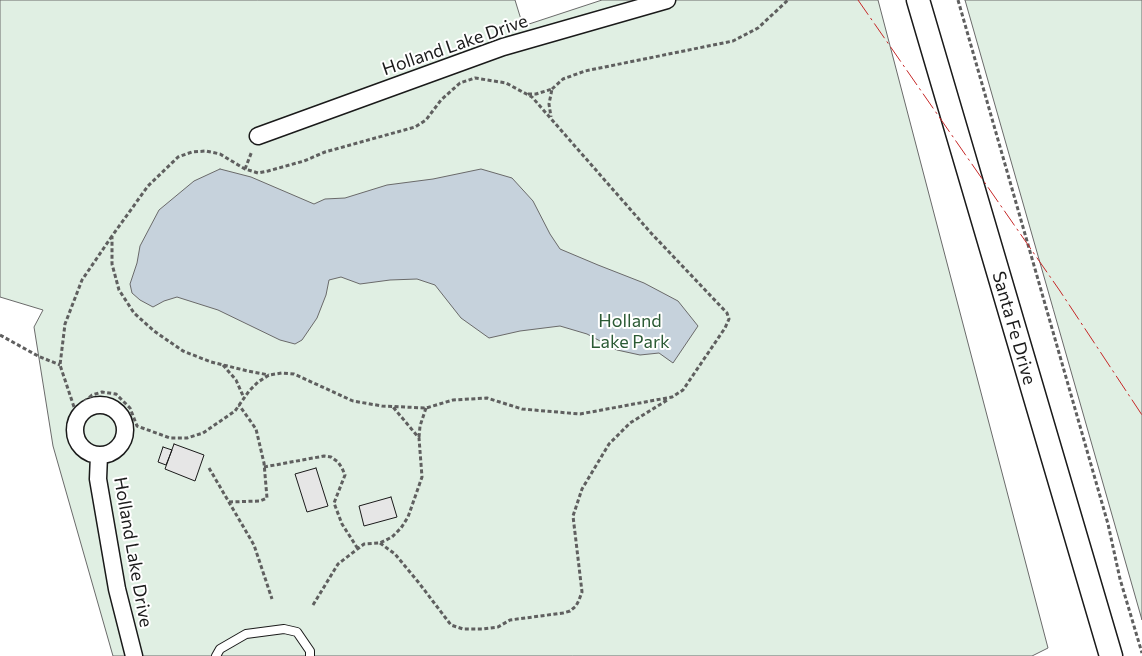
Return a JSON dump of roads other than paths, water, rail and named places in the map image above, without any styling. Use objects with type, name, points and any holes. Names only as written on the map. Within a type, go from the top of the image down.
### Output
[{"type":"main road","name":"Santa Fe Drive","points":[[918,0],[1110,656]]},
{"type":"street","name":"Holland Lake Drive","points":[[258,136],[503,47],[667,0]]},
{"type":"street","name":"Holland Lake Drive","points":[[99,455],[98,479],[117,589],[134,656]]},
{"type":"lane","points":[[216,656],[220,649],[246,634],[284,629],[297,632],[310,651],[310,656]]},
{"type":"park label","name":"Holland Lake Park","points":[[630,331]]}]
